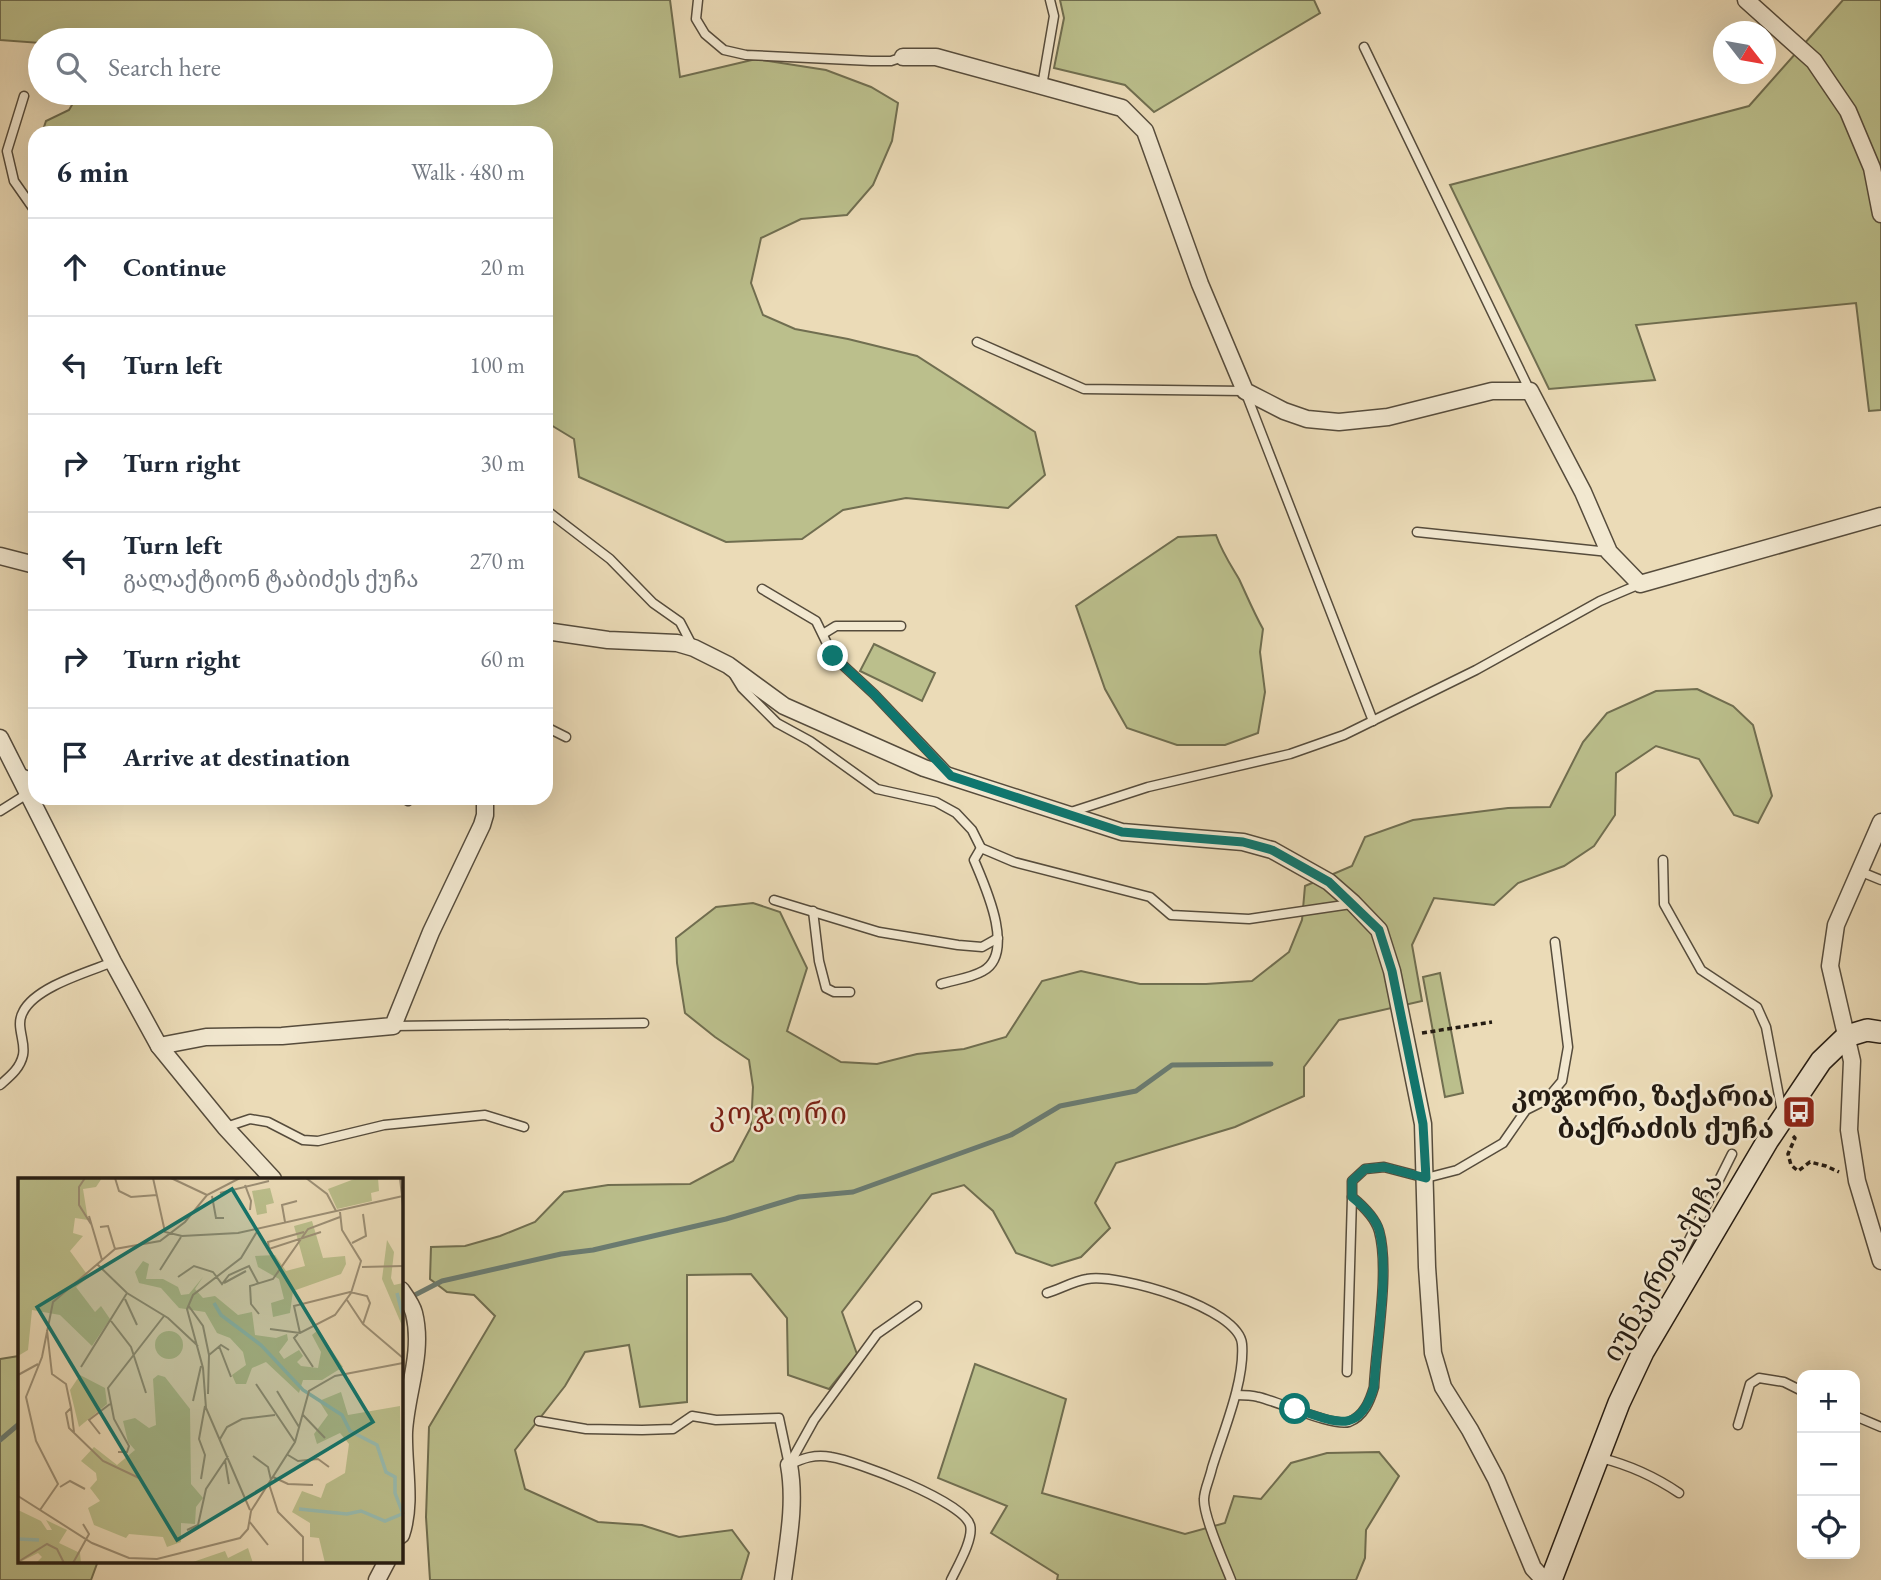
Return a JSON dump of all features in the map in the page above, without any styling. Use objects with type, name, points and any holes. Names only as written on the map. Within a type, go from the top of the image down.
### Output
[{"type":"main road","points":[[1847,1036],[1867,1030],[1881,1032]]},
{"type":"main road","name":"იუნკერთა ქუჩა","points":[[1552,1580],[1619,1403],[1643,1352],[1686,1279],[1786,1124],[1821,1061],[1847,1036]]},
{"type":"street","points":[[1746,0],[1814,61],[1848,111],[1872,168],[1881,214]]},
{"type":"street","points":[[903,57],[936,57],[1122,107],[1145,131],[1200,284],[1245,391],[1284,411],[1307,419],[1339,422],[1388,417],[1492,391],[1530,391],[1583,492],[1609,552],[1640,584],[1881,516]]},
{"type":"street","points":[[0,556],[28,563]]},
{"type":"street","points":[[553,632],[608,640],[677,643],[694,648],[728,665],[784,706],[924,768],[1122,832],[1243,842],[1272,850],[1329,882],[1353,903],[1379,930],[1392,971],[1423,1124],[1427,1267],[1433,1353],[1443,1387],[1490,1467],[1534,1568],[1544,1580]]},
{"type":"street","points":[[1,744],[27,794]]},
{"type":"street","points":[[33,805],[159,1046],[225,1127],[271,1178]]},
{"type":"street","points":[[159,1046],[205,1037],[282,1036],[393,1026],[431,932],[482,825],[485,805]]},
{"type":"street","points":[[1881,821],[1836,925],[1830,966],[1852,1061],[1850,1130],[1857,1181],[1881,1261]]},
{"type":"street","points":[[402,1292],[414,1314],[416,1353],[404,1430],[406,1503],[402,1532]]},
{"type":"street","points":[[783,1580],[791,1514],[792,1481],[789,1465]]},
{"type":"street","points":[[377,1580],[386,1562]]},
{"type":"lane","points":[[698,0],[696,19],[705,34],[724,50],[746,55],[850,60],[891,61],[903,57]]},
{"type":"lane","points":[[1042,86],[1054,16],[1050,0]]},
{"type":"lane","points":[[1364,47],[1530,391]]},
{"type":"lane","points":[[24,96],[7,151],[14,181],[28,201]]},
{"type":"lane","points":[[977,342],[1084,388],[1245,391],[1373,721]]},
{"type":"lane","points":[[553,515],[610,559],[653,603],[680,622],[694,648]]},
{"type":"lane","points":[[1417,532],[1609,552]]},
{"type":"lane","points":[[1067,814],[1148,787],[1290,754],[1344,735],[1476,670],[1600,601],[1640,584]]},
{"type":"lane","points":[[762,589],[816,621],[833,656],[874,694],[951,776]]},
{"type":"lane","points":[[823,634],[836,626],[901,626]]},
{"type":"lane","points":[[728,665],[742,688],[777,723],[819,747],[877,789],[936,802],[956,813],[972,830],[981,848],[1014,862],[1150,897],[1171,915],[1249,919],[1353,903]]},
{"type":"lane","points":[[553,730],[566,737]]},
{"type":"lane","points":[[17,771],[28,775]]},
{"type":"lane","points":[[0,811],[27,794]]},
{"type":"lane","points":[[941,984],[984,971],[998,954],[998,937],[988,895],[974,860],[981,848]]},
{"type":"lane","points":[[1662,860],[1664,904],[1701,970],[1757,1007],[1766,1027],[1786,1124]]},
{"type":"lane","points":[[1859,871],[1881,880]]},
{"type":"lane","points":[[774,900],[879,932],[982,947],[998,937]]},
{"type":"lane","points":[[813,911],[819,961],[826,988],[834,992],[850,992]]},
{"type":"lane","points":[[1347,1372],[1352,1181],[1365,1169],[1384,1167],[1426,1178],[1457,1170],[1503,1143],[1526,1111],[1546,1100],[1562,1081],[1568,1047],[1555,942]]},
{"type":"lane","points":[[0,1085],[16,1071],[24,1054],[20,1026],[22,1013],[32,1000],[63,982],[113,962]]},
{"type":"lane","points":[[393,1026],[644,1023]]},
{"type":"lane","points":[[225,1127],[250,1119],[268,1122],[303,1140],[318,1141],[384,1125],[485,1115],[524,1127]]},
{"type":"lane","points":[[1686,1279],[1677,1272],[1679,1260],[1732,1154]]},
{"type":"lane","points":[[1236,1395],[1258,1396],[1330,1421],[1347,1423],[1359,1415],[1369,1403],[1374,1387],[1383,1256],[1378,1229],[1366,1209],[1352,1197]]},
{"type":"lane","points":[[1047,1293],[1088,1278],[1133,1282],[1173,1293],[1207,1310],[1233,1327],[1242,1341],[1236,1395],[1203,1500],[1231,1580]]},
{"type":"lane","points":[[789,1465],[814,1420],[877,1334],[917,1306]]},
{"type":"lane","points":[[1738,1425],[1751,1384],[1759,1378],[1784,1382],[1797,1388]]},
{"type":"lane","points":[[540,1421],[586,1429],[642,1430],[673,1429],[691,1416],[716,1420],[779,1418],[789,1465]]},
{"type":"lane","points":[[1860,1418],[1881,1427]]},
{"type":"lane","points":[[789,1465],[804,1457],[830,1456],[883,1472],[951,1506],[968,1519],[971,1529],[965,1551],[951,1580]]},
{"type":"lane","points":[[1598,1457],[1626,1464],[1679,1493]]},
{"type":"path","points":[[1405,1036],[1492,1022]]},
{"type":"path","points":[[1786,1124],[1795,1138],[1788,1154],[1791,1165],[1798,1171],[1810,1162],[1826,1166],[1857,1181]]},
{"type":"green space","points":[[0,0],[670,0],[680,77],[756,59],[826,70],[871,87],[898,103],[892,141],[873,185],[847,215],[801,219],[761,238],[751,283],[763,315],[795,329],[917,356],[1035,432],[1045,475],[1008,508],[906,498],[843,510],[802,539],[726,542],[579,477],[574,439],[553,426],[553,126],[44,126],[46,121],[69,110],[72,105],[553,105],[553,28],[28,28],[28,42],[0,40]]},
{"type":"green space","points":[[1060,0],[1314,0],[1320,13],[1154,112],[1125,85],[1054,68],[1064,18]]},
{"type":"green space","points":[[1843,0],[1881,0],[1881,410],[1869,411],[1856,303],[1636,325],[1655,380],[1549,389],[1450,185],[1749,106],[1769,84],[1776,84],[1776,76]]},
{"type":"green space","points":[[1216,535],[1263,629],[1260,652],[1265,692],[1258,733],[1225,745],[1177,745],[1127,728],[1105,689],[1076,606],[1178,537]]},
{"type":"green space","points":[[874,644],[935,673],[922,701],[860,671]]},
{"type":"green space","points":[[1697,689],[1733,706],[1753,725],[1772,796],[1758,823],[1734,815],[1699,759],[1656,746],[1616,773],[1615,815],[1594,846],[1564,866],[1518,883],[1494,905],[1434,898],[1412,945],[1422,1001],[1339,1020],[1304,1067],[1304,1096],[1235,1127],[1116,1163],[1095,1203],[1110,1228],[1081,1257],[1052,1266],[1016,1253],[993,1211],[964,1185],[932,1194],[842,1312],[857,1354],[829,1389],[788,1375],[787,1318],[751,1274],[687,1275],[687,1402],[640,1407],[629,1345],[585,1352],[565,1386],[515,1450],[525,1489],[598,1522],[642,1525],[679,1537],[732,1530],[749,1553],[741,1580],[430,1580],[426,1517],[429,1427],[495,1316],[474,1295],[447,1292],[430,1279],[431,1247],[465,1246],[535,1222],[564,1192],[608,1185],[690,1184],[733,1161],[751,1127],[753,1087],[749,1060],[685,1013],[677,963],[676,938],[716,907],[753,903],[780,912],[807,968],[787,1031],[841,1062],[877,1064],[917,1054],[964,1049],[1006,1037],[1042,981],[1081,971],[1140,984],[1252,981],[1289,952],[1302,920],[1305,886],[1352,866],[1365,837],[1413,820],[1508,808],[1550,807],[1583,742],[1607,713],[1656,691]]},
{"type":"green space","points":[[1440,973],[1463,1093],[1445,1097],[1423,977]]},
{"type":"green space","points":[[18,1356],[18,1562],[98,1562],[91,1580],[0,1580],[0,1359]]},
{"type":"green space","points":[[975,1364],[1066,1399],[1042,1493],[1185,1534],[1225,1523],[1234,1496],[1261,1499],[1291,1463],[1327,1453],[1379,1452],[1399,1476],[1366,1530],[1365,1558],[1356,1580],[1057,1580],[1058,1575],[991,1533],[1007,1506],[938,1478]]},
{"type":"waterway","points":[[411,1297],[442,1281],[726,1219],[799,1197],[853,1192],[1011,1135],[1060,1106],[1136,1091],[1172,1065],[1271,1064]]},
{"type":"waterway","points":[[0,1440],[18,1425]]},
{"type":"place","name":"კოჯორი, ზაქარია ბაქრაძის ქუჩა","points":[[1799,1112]]},
{"type":"district","name":"კოჯორი","points":[[779,1113]]},
{"type":"route","points":[[833,656],[874,694],[951,776],[1122,832],[1243,842],[1272,850],[1329,882],[1379,930],[1392,971],[1423,1124],[1426,1178],[1384,1167],[1365,1169],[1352,1181],[1352,1197],[1366,1209],[1378,1229],[1383,1256],[1374,1387],[1369,1403],[1359,1415],[1347,1423],[1330,1421],[1295,1409]]}]
